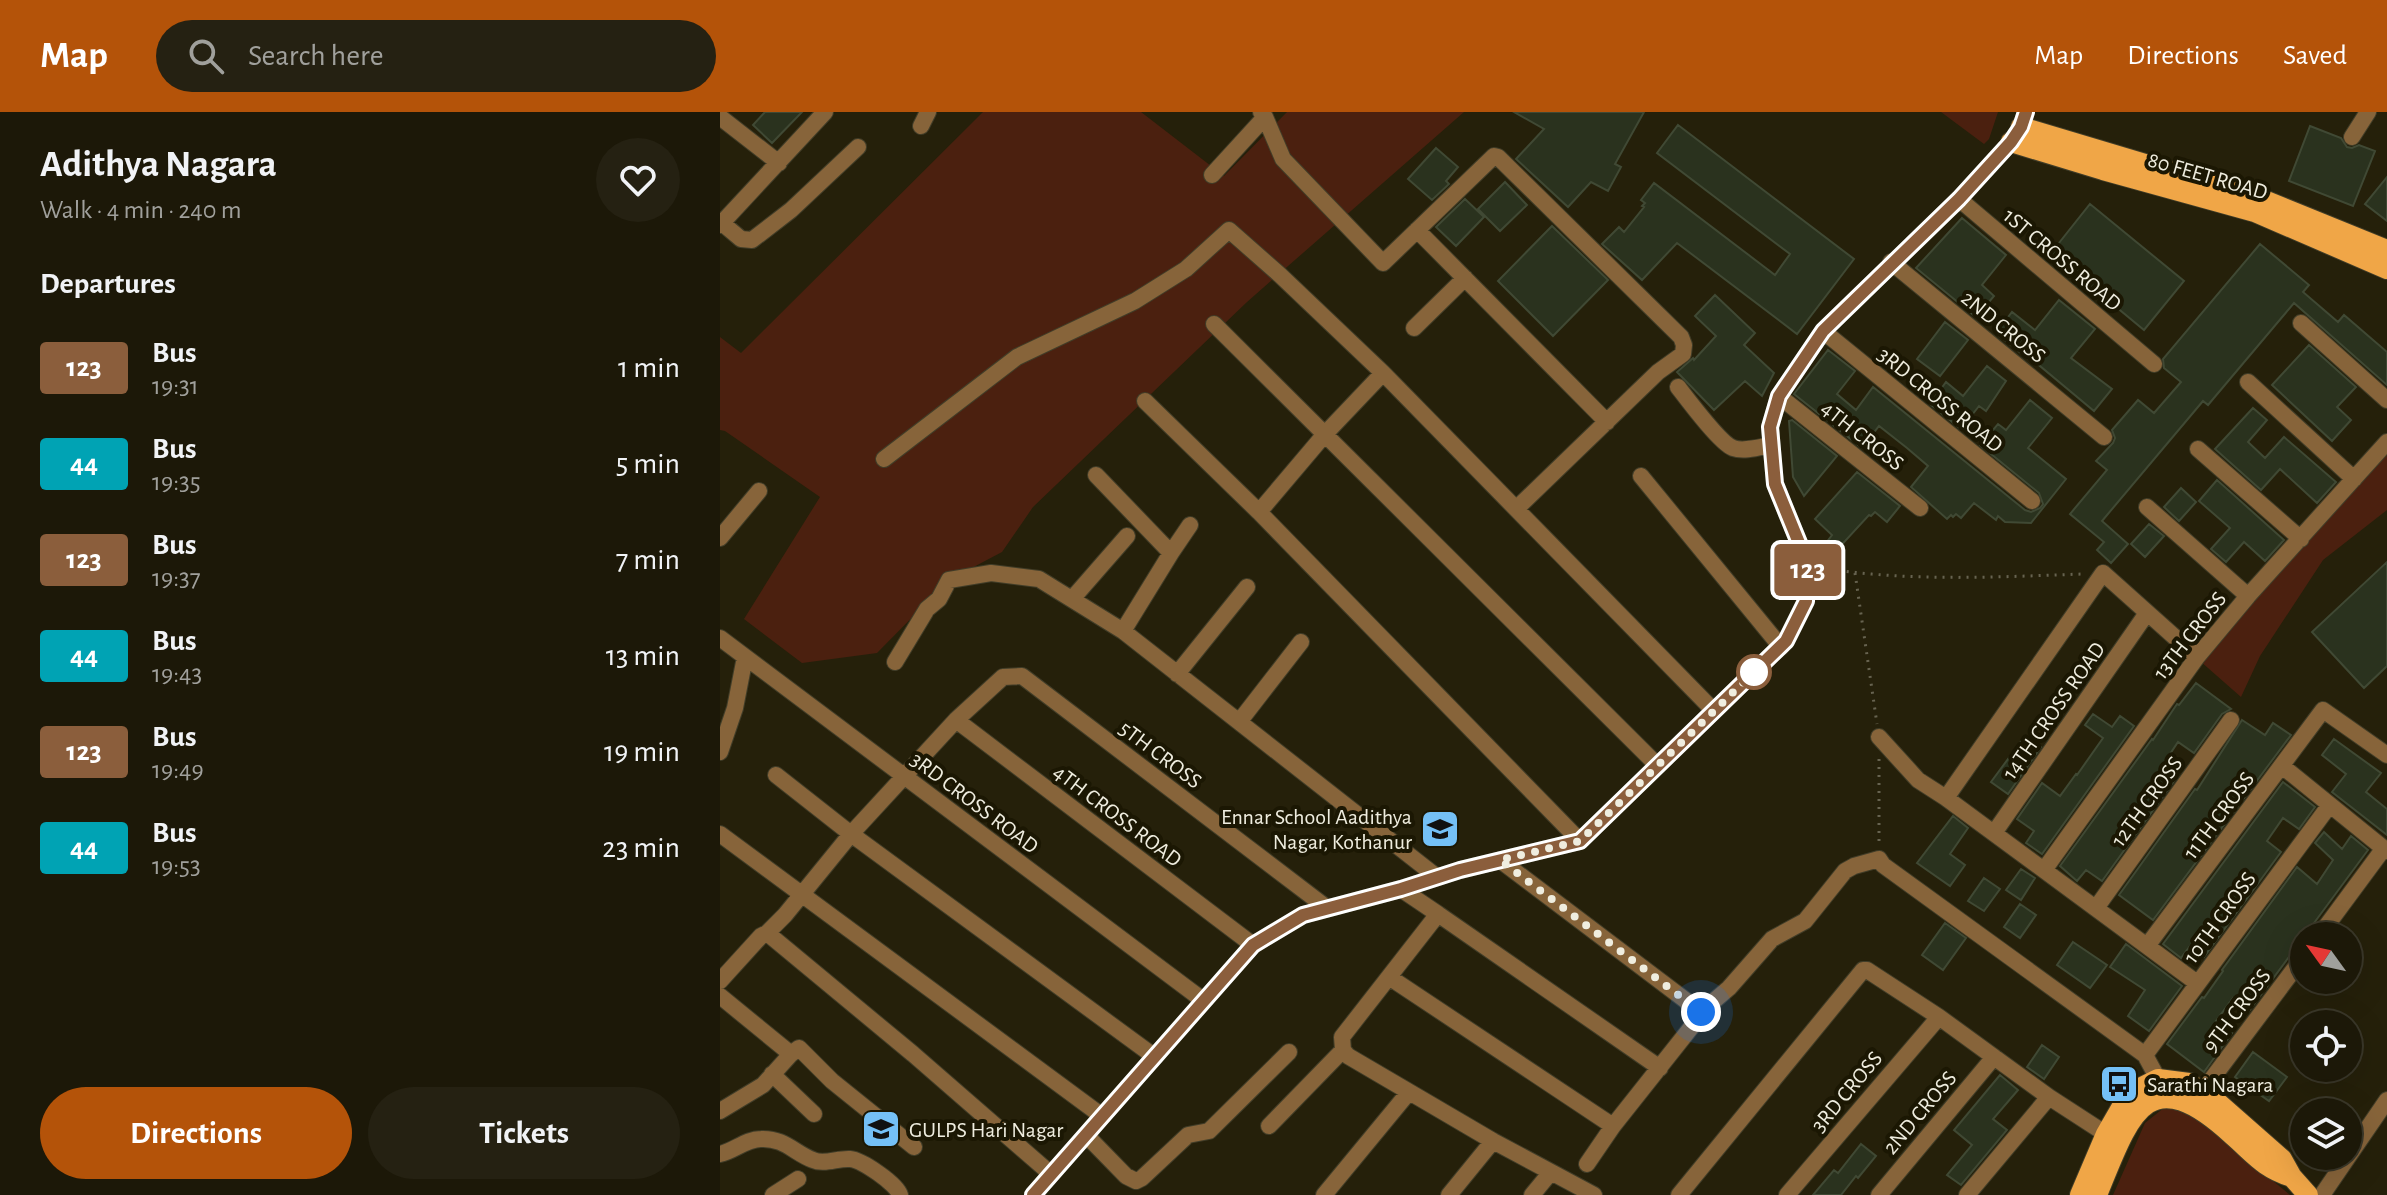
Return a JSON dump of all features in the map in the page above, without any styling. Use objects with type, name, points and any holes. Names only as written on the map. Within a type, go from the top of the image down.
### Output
[{"type":"main road","name":"80 FEET ROAD","points":[[2019,127],[2379,255]]},
{"type":"main road","points":[[2080,1195],[2106,1134],[2131,1096],[2142,1087],[2160,1088],[2189,1083],[2282,1159],[2292,1177],[2308,1195]]},
{"type":"main road","points":[[2160,1088],[2170,1096],[2186,1100],[2228,1131],[2271,1170],[2292,1177]]},
{"type":"main road","points":[[2097,1195],[2120,1140],[2137,1112],[2160,1088]]},
{"type":"street","points":[[825,112],[721,224],[741,239],[752,240],[791,210],[858,147]]},
{"type":"street","points":[[2352,137],[2368,112]]},
{"type":"street","points":[[1212,175],[1263,115],[1283,159],[1383,263],[1491,157],[1498,157],[1681,337],[1683,354],[1658,372],[1516,509]]},
{"type":"street","points":[[720,117],[779,163]]},
{"type":"street","points":[[1034,1195],[1253,945],[1303,915],[1580,841],[1781,647],[1806,601],[1808,565],[1775,484],[1770,427],[1779,396],[1823,331],[1959,199],[2019,127]]},
{"type":"street","name":"1ST CROSS ROAD","points":[[1959,199],[2154,364]]},
{"type":"street","points":[[884,459],[1017,357],[1135,301],[1186,269],[1229,230],[1383,373],[1714,711]]},
{"type":"street","points":[[1417,230],[1607,422]]},
{"type":"street","name":"2ND CROSS","points":[[1891,262],[2104,437]]},
{"type":"street","points":[[1414,328],[1465,278]]},
{"type":"street","points":[[2301,323],[2387,400]]},
{"type":"street","points":[[1214,324],[1658,766]]},
{"type":"street","name":"3RD CROSS ROAD","points":[[1823,331],[2032,501]]},
{"type":"street","points":[[1259,512],[1325,434],[1383,373]]},
{"type":"street","points":[[2248,382],[2354,479]]},
{"type":"street","points":[[1678,387],[1733,448],[1771,445]]},
{"type":"street","name":"4TH CROSS","points":[[1779,396],[1920,508]]},
{"type":"street","points":[[1145,401],[1259,512],[1580,841]]},
{"type":"street","name":"13TH CROSS","points":[[2044,870],[2197,657],[2387,442]]},
{"type":"street","points":[[2198,449],[2301,539]]},
{"type":"street","points":[[1096,475],[1171,553]]},
{"type":"street","points":[[1641,476],[1781,647]]},
{"type":"street","points":[[720,538],[759,491]]},
{"type":"street","points":[[2147,507],[2248,596]]},
{"type":"street","points":[[1123,631],[1190,525]]},
{"type":"street","points":[[1072,599],[1127,536]]},
{"type":"street","points":[[895,662],[927,609],[939,599],[949,580],[991,573],[1039,579],[1123,631],[1437,877]]},
{"type":"street","points":[[1946,798],[2103,573],[2197,657]]},
{"type":"street","points":[[1177,674],[1247,587]]},
{"type":"street","name":"14TH CROSS ROAD","points":[[1994,833],[2147,613]]},
{"type":"street","name":"3RD CROSS ROAD","points":[[720,638],[1204,1001]]},
{"type":"street","points":[[1239,722],[1301,642]]},
{"type":"street","points":[[720,752],[735,708],[745,657]]},
{"type":"street","name":"5TH CROSS","points":[[956,720],[1003,677],[1022,676],[1327,908]]},
{"type":"street","name":"11TH CROSS","points":[[2147,946],[2323,710],[2387,755]]},
{"type":"street","points":[[720,981],[802,895],[851,834],[956,720]]},
{"type":"street","name":"4TH CROSS ROAD","points":[[956,720],[1253,945]]},
{"type":"street","name":"12TH CROSS","points":[[2096,908],[2231,720]]},
{"type":"street","points":[[1879,737],[1918,780],[2197,983]]},
{"type":"street","points":[[2282,766],[2386,850],[2330,922]]},
{"type":"street","points":[[776,775],[851,834],[1155,1057]]},
{"type":"street","name":"10TH CROSS","points":[[2145,1055],[2329,806]]},
{"type":"street","points":[[720,834],[1102,1116]]},
{"type":"street","points":[[1587,1164],[1701,1012],[1729,988],[1772,939],[1805,921],[1845,871],[1879,859],[1883,865],[2145,1055],[2160,1088]]},
{"type":"street","points":[[1500,860],[1701,1012]]},
{"type":"street","points":[[1401,889],[1660,1068]]},
{"type":"street","points":[[1438,914],[1342,1037],[1343,1050],[1348,1056],[1493,1141],[1594,1195]]},
{"type":"street","points":[[767,933],[1051,1174]]},
{"type":"street","points":[[1679,1195],[1860,972],[1867,970],[2106,1134]]},
{"type":"street","name":"9TH CROSS","points":[[2202,1092],[2290,975]]},
{"type":"street","points":[[1389,977],[1613,1126]]},
{"type":"street","points":[[720,996],[791,1054]]},
{"type":"street","name":"3RD CROSS","points":[[1787,1195],[1939,1017]]},
{"type":"street","points":[[720,1111],[763,1085],[797,1048],[832,1081],[914,1147]]},
{"type":"street","points":[[1269,1126],[1343,1050]]},
{"type":"street","points":[[1086,1135],[1126,1176],[1136,1181],[1188,1135],[1209,1131],[1289,1052]]},
{"type":"street","name":"2ND CROSS","points":[[1879,1195],[1994,1057]]},
{"type":"street","points":[[772,1074],[814,1114]]},
{"type":"street","points":[[1324,1195],[1409,1092]]},
{"type":"street","points":[[1967,1195],[2049,1097]]},
{"type":"street","points":[[2322,1195],[2387,1100]]},
{"type":"street","points":[[720,1154],[761,1138],[779,1141],[814,1161],[855,1160],[903,1193]]},
{"type":"street","points":[[1449,1195],[1493,1141]]},
{"type":"street","points":[[1532,1195],[1551,1172]]},
{"type":"street","points":[[773,1195],[798,1179]]},
{"type":"path","points":[[1808,565],[1855,573],[1990,577],[2103,573]]},
{"type":"path","points":[[1855,573],[1879,737],[1879,859]]},
{"type":"shaded area","points":[[983,112],[1141,112],[1224,176],[1287,112],[1464,112],[1247,302],[1033,507],[1002,552],[949,580],[877,653],[802,663],[744,619],[820,497],[720,430],[720,337],[741,353]]},
{"type":"shaded area","points":[[1941,112],[1998,112],[1989,139],[1984,144]]},
{"type":"shaded area","points":[[2387,454],[2387,510],[2323,560],[2260,656],[2241,697],[2200,661]]},
{"type":"shaded area","points":[[2165,1107],[2188,1111],[2290,1195],[2113,1195],[2145,1123]]},
{"type":"building","points":[[765,112],[802,112],[772,143],[753,125]]},
{"type":"building","points":[[1514,112],[1644,112],[1615,164],[1621,167],[1608,191],[1591,182],[1568,207],[1516,159],[1544,129]]},
{"type":"building","points":[[1678,125],[1854,259],[1797,334],[1677,243],[1642,280],[1602,244],[1619,227],[1624,232],[1644,207],[1645,203],[1641,200],[1654,183],[1775,275],[1790,254],[1657,153]]},
{"type":"building","points":[[2310,126],[2341,138],[2347,147],[2359,145],[2375,151],[2353,206],[2289,181]]},
{"type":"building","points":[[1436,148],[1458,167],[1446,181],[1449,184],[1432,200],[1408,179]]},
{"type":"building","points":[[2387,177],[2387,221],[2365,204]]},
{"type":"building","points":[[1505,182],[1527,205],[1500,231],[1478,209]]},
{"type":"building","points":[[1465,199],[1484,217],[1456,246],[1436,227]]},
{"type":"building","points":[[2090,204],[2184,281],[2144,330],[2051,253]]},
{"type":"building","points":[[1962,218],[2006,255],[1982,285],[1994,296],[1976,317],[1916,268]]},
{"type":"building","points":[[1552,226],[1608,280],[1553,336],[1498,281]]},
{"type":"building","points":[[2260,244],[2309,285],[2303,292],[2338,322],[2344,315],[2387,352],[2387,385],[2294,303],[2208,405],[2203,401],[2102,521],[2128,544],[2111,563],[2097,550],[2104,542],[2070,514],[2107,470],[2096,461],[2113,443],[2112,430],[2138,400],[2154,413],[2181,382],[2164,368],[2163,359]]},
{"type":"building","points":[[1715,295],[1755,333],[1744,345],[1774,373],[1762,396],[1745,381],[1714,410],[1677,372],[1694,360],[1716,336],[1695,316]]},
{"type":"building","points":[[2059,300],[2095,329],[2071,358],[2112,389],[2094,411],[1996,333],[2012,312],[2035,330]]},
{"type":"building","points":[[1945,322],[1968,340],[1940,376],[1917,359]]},
{"type":"building","points":[[2309,345],[2356,387],[2337,407],[2351,420],[2332,441],[2272,385]]},
{"type":"building","points":[[1828,350],[1855,371],[1837,394],[1856,410],[1873,387],[2031,512],[2043,504],[2039,493],[1980,445],[1998,424],[2006,430],[2030,400],[2052,418],[2028,448],[2066,479],[2031,523],[2005,522],[1998,516],[1996,520],[1974,503],[1961,518],[1956,514],[1947,519],[1911,487],[1928,466],[1907,448],[1879,426],[1862,448],[1794,394]]},
{"type":"building","points":[[1987,366],[2006,381],[1986,411],[1979,406],[1961,429],[1930,404],[1946,382],[1963,396]]},
{"type":"building","points":[[2253,408],[2267,420],[2248,442],[2265,458],[2284,437],[2336,482],[2317,503],[2280,469],[2261,490],[2215,449]]},
{"type":"building","points":[[1792,420],[1837,456],[1804,496],[1793,477],[1789,421]]},
{"type":"building","points":[[1857,472],[1900,506],[1887,522],[1875,512],[1869,515],[1836,551],[1826,543],[1832,535],[1815,519]]},
{"type":"building","points":[[2217,480],[2284,540],[2265,561],[2244,542],[2226,562],[2211,549],[2230,528],[2199,501]]},
{"type":"building","points":[[2181,488],[2196,502],[2179,521],[2164,507]]},
{"type":"building","points":[[2149,524],[2164,536],[2145,557],[2131,544]]},
{"type":"building","points":[[2387,562],[2387,666],[2364,688],[2312,632]]},
{"type":"building","points":[[2196,683],[2231,709],[2222,714],[2194,753],[2178,742],[2162,766],[2177,777],[2102,881],[2086,870],[2077,881],[2060,866],[2177,704]]},
{"type":"building","points":[[2093,714],[2112,727],[2120,716],[2134,726],[2042,854],[2026,843],[2034,831],[2017,819],[2042,783],[2060,796],[2077,775],[2103,738],[2085,725]]},
{"type":"building","points":[[2242,720],[2265,735],[2273,723],[2291,735],[2153,920],[2119,895],[2197,790]]},
{"type":"building","points":[[2025,736],[2041,747],[2008,794],[1991,782]]},
{"type":"building","points":[[2334,739],[2381,773],[2366,792],[2387,809],[2387,835],[2332,792],[2346,774],[2322,755]]},
{"type":"building","points":[[2283,782],[2315,807],[2299,829],[2283,818],[2267,841],[2281,852],[2204,957],[2190,946],[2181,958],[2163,944]]},
{"type":"building","points":[[1953,816],[1968,828],[1950,854],[1965,865],[1950,886],[1917,863]]},
{"type":"building","points":[[2324,832],[2342,849],[2351,836],[2368,850],[2315,922],[2290,922],[2290,956],[2249,1011],[2233,998],[2216,1021],[2232,1033],[2204,1072],[2167,1044],[2204,998],[2297,867],[2317,884],[2333,860],[2315,843]]},
{"type":"building","points":[[2021,869],[2035,878],[2021,900],[2006,890]]},
{"type":"building","points":[[1984,878],[2000,889],[1984,911],[1968,901]]},
{"type":"building","points":[[2020,904],[2036,915],[2020,938],[2004,927]]},
{"type":"building","points":[[1945,923],[1966,938],[1943,970],[1922,955]]},
{"type":"building","points":[[2073,942],[2107,965],[2090,988],[2057,965]]},
{"type":"building","points":[[2126,944],[2182,986],[2149,1031],[2128,1016],[2145,990],[2110,967]]},
{"type":"building","points":[[2042,1045],[2059,1057],[2044,1079],[2027,1067]]},
{"type":"building","points":[[2253,1052],[2287,1077],[2269,1101],[2235,1077]]},
{"type":"building","points":[[2000,1075],[2018,1090],[1993,1119],[2007,1130],[1961,1185],[1947,1175],[1972,1145],[1954,1130]]},
{"type":"building","points":[[1861,1144],[1876,1156],[1858,1178],[1856,1176],[1841,1195],[1813,1195],[1834,1170],[1838,1173]]},
{"type":"bus line","name":"123","points":[[1033,1195],[1253,945],[1303,915],[1460,870],[1580,841],[1786,641],[1806,601],[1808,565],[1775,484],[1770,427],[1779,396],[1836,316],[1959,199],[2011,142],[2026,112]]},
{"type":"place","name":"Ennar School Aadithya Nagar, Kothanur","points":[[1440,829]]},
{"type":"place","name":"Sarathi Nagara","points":[[2119,1084]]},
{"type":"place","name":"GULPS Hari Nagar","points":[[881,1129]]},
{"type":"route","points":[[1701,1012],[1500,860],[1580,841],[1754,672]]}]
